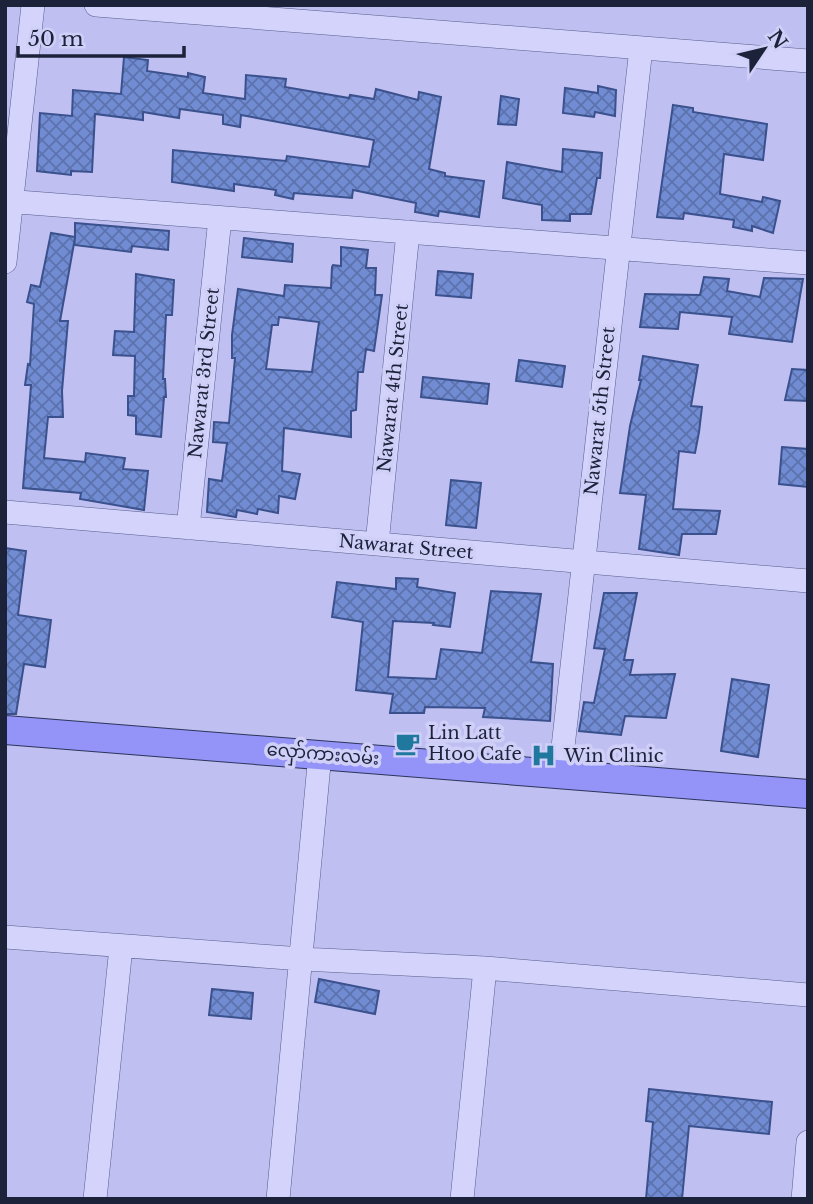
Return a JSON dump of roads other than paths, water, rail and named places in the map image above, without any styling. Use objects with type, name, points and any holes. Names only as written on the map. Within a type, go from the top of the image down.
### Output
[{"type":"main road","name":"လှော်ကားလမ်း","points":[[5,730],[808,794]]},
{"type":"street","points":[[5,262],[8,202],[33,5]]},
{"type":"street","points":[[96,5],[808,61]]},
{"type":"street","name":"Nawarat 5th Street","points":[[560,774],[641,48]]},
{"type":"street","points":[[8,202],[808,263]]},
{"type":"street","name":"Nawarat 3rd Street","points":[[188,528],[219,218]]},
{"type":"street","name":"Nawarat 4th Street","points":[[377,544],[408,232]]},
{"type":"street","name":"Nawarat Street","points":[[5,512],[808,581]]},
{"type":"street","points":[[278,1199],[320,754]]},
{"type":"street","points":[[5,937],[302,959],[485,968],[808,995]]},
{"type":"street","points":[[94,1199],[121,947]]},
{"type":"street","points":[[462,1199],[485,968]]},
{"type":"street","points":[[803,1199],[808,1142]]},
{"type":"place","name":"Lin Latt Htoo Cafe","points":[[408,743]]},
{"type":"place","name":"Win Clinic","points":[[544,756]]}]
